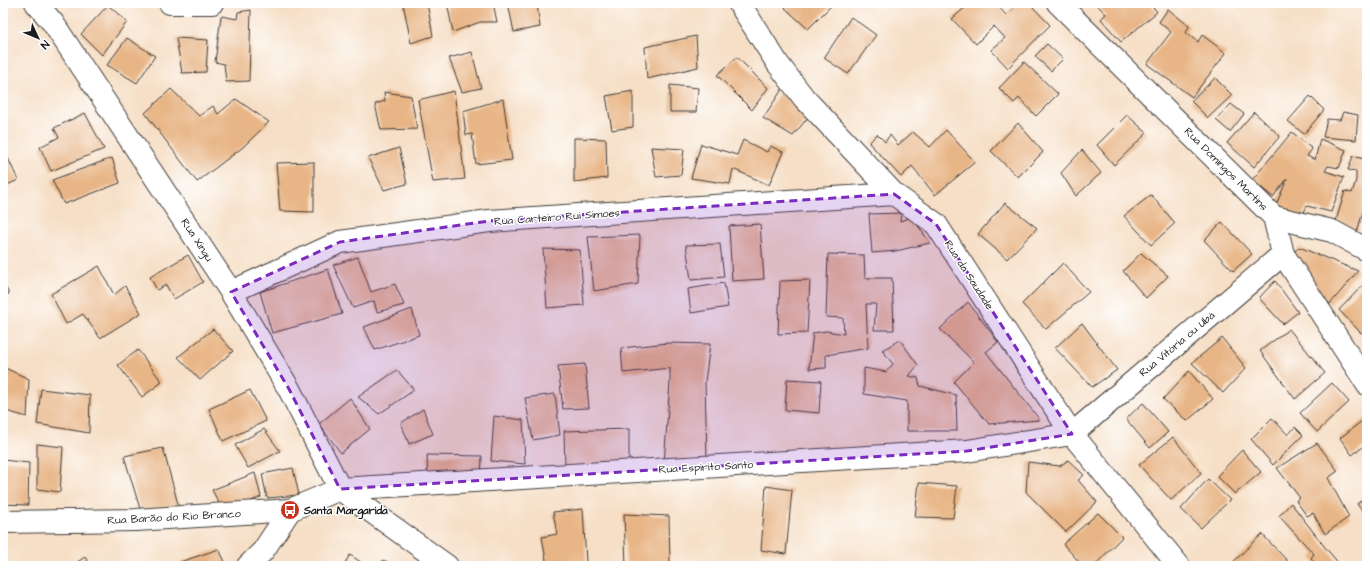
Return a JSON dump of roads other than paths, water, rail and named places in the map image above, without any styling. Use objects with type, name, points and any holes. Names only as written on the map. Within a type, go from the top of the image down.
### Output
[{"type":"street","name":"Rua Xingu","points":[[36,3],[54,24],[231,292],[289,389],[340,489]]},
{"type":"street","points":[[170,3],[212,3]]},
{"type":"street","name":"Rua da Saudade","points":[[739,3],[778,64],[804,98],[894,194],[936,224],[1072,434],[1179,566]]},
{"type":"street","name":"Rua Domingos Martins","points":[[1058,3],[1274,217],[1283,254],[1367,384]]},
{"type":"street","name":"Rua Carteiro Rui Simoes","points":[[231,292],[340,242],[489,221],[894,194]]},
{"type":"street","points":[[1274,217],[1332,231],[1367,250]]},
{"type":"street","name":"Rua Vitória ou Ubá","points":[[1072,434],[1283,254]]},
{"type":"street","name":"Rua Espírito Santo","points":[[340,489],[967,451],[1072,434]]},
{"type":"street","points":[[340,489],[446,566]]},
{"type":"street","name":"Rua Barão do Rio Branco","points":[[3,522],[136,520],[290,510],[340,489]]},
{"type":"street","points":[[248,566],[263,551],[290,510]]},
{"type":"place","name":"Santa Margarida","points":[[290,510]]}]
